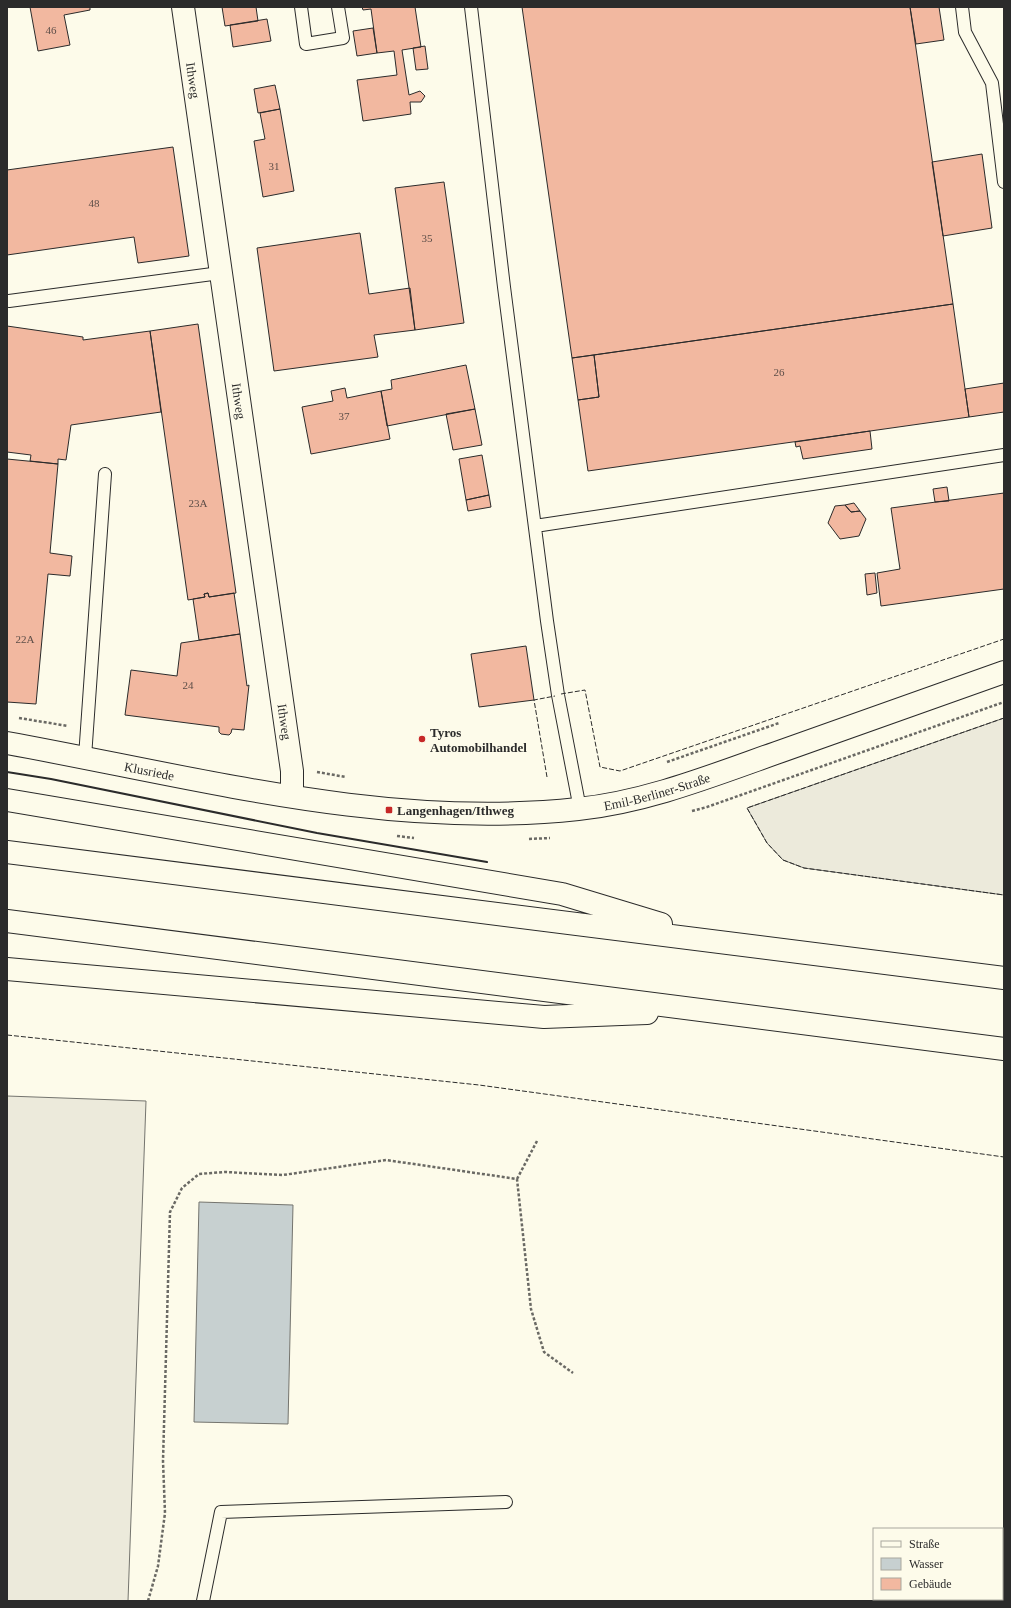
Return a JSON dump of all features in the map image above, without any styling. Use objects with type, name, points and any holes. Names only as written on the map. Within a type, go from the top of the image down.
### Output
[{"type":"main road","name":"Ithweg","points":[[183,7],[292,771],[292,796]]},
{"type":"main road","name":"Emil-Berliner-Straße","points":[[292,796],[390,810],[440,814],[515,814],[580,809],[634,799],[689,784],[1004,672]]},
{"type":"main road","name":"Klusriede","points":[[7,744],[85,757],[292,796]]},
{"type":"main road","points":[[7,800],[562,894],[722,942]]},
{"type":"main road","points":[[7,852],[1004,978]]},
{"type":"main road","points":[[7,922],[1004,1049]]},
{"type":"main road","points":[[7,969],[544,1016],[714,1011]]},
{"type":"lane","points":[[301,7],[306,44],[343,38],[338,7]]},
{"type":"lane","points":[[471,7],[535,526],[558,695],[580,809]]},
{"type":"lane","points":[[962,7],[965,32],[992,83],[1004,182]]},
{"type":"lane","points":[[9,301],[220,273]]},
{"type":"lane","points":[[535,526],[1004,455]]},
{"type":"lane","points":[[85,757],[105,474]]},
{"type":"lane","points":[[202,1601],[221,1512],[506,1502]]},
{"type":"path","points":[[662,764],[781,722]]},
{"type":"path","points":[[292,771],[316,772],[353,778]]},
{"type":"path","points":[[537,1141],[517,1179],[531,1309],[544,1352],[573,1373]]},
{"type":"path","points":[[148,1601],[158,1566],[165,1513],[163,1461],[170,1212],[182,1188],[199,1174],[225,1172],[283,1175],[386,1160],[517,1179]]},
{"type":"shaded area","points":[[1004,718],[1004,895],[804,868],[783,860],[767,843],[747,808]]},
{"type":"shaded area","points":[[7,1096],[146,1101],[128,1601],[7,1601]]},
{"type":"water","points":[[199,1202],[293,1205],[288,1424],[194,1422]]},
{"type":"building","points":[[30,7],[90,7],[90,10],[64,15],[70,45],[38,51]]},
{"type":"building","points":[[222,7],[256,7],[258,21],[225,26]]},
{"type":"building","points":[[362,7],[415,7],[421,47],[402,50],[409,95],[420,91],[425,96],[421,102],[410,102],[411,114],[363,121],[357,80],[397,75],[394,51],[377,53],[371,9],[363,10]]},
{"type":"building","points":[[522,7],[910,7],[953,304],[572,358]]},
{"type":"building","points":[[910,7],[939,7],[944,40],[916,44]]},
{"type":"building","points":[[267,19],[271,41],[233,47],[230,25]]},
{"type":"building","points":[[373,28],[377,53],[357,56],[353,31]]},
{"type":"building","points":[[425,46],[428,69],[416,70],[413,48]]},
{"type":"building","points":[[275,85],[280,109],[258,113],[254,89]]},
{"type":"building","points":[[280,109],[294,191],[263,197],[254,141],[265,139],[260,113]]},
{"type":"building","points":[[173,147],[189,256],[138,263],[134,237],[7,255],[7,170]]},
{"type":"building","points":[[982,154],[992,228],[943,236],[932,162]]},
{"type":"building","points":[[444,182],[464,323],[415,330],[395,188]]},
{"type":"building","points":[[360,233],[369,294],[410,288],[415,330],[374,335],[378,357],[274,371],[257,248]]},
{"type":"building","points":[[953,304],[969,417],[588,471],[578,400],[599,397],[594,355]]},
{"type":"building","points":[[198,324],[236,593],[209,597],[208,593],[204,594],[205,597],[188,600],[150,331]]},
{"type":"building","points":[[7,326],[83,337],[83,340],[150,331],[161,412],[71,425],[66,460],[58,459],[58,464],[30,461],[31,455],[7,452]]},
{"type":"building","points":[[594,355],[599,397],[578,400],[572,358]]},
{"type":"building","points":[[466,365],[475,409],[387,426],[381,391],[392,389],[391,380]]},
{"type":"building","points":[[1004,383],[1004,412],[969,417],[965,389]]},
{"type":"building","points":[[345,388],[347,398],[381,391],[390,439],[311,454],[302,407],[333,401],[331,391]]},
{"type":"building","points":[[475,409],[482,445],[453,450],[446,414]]},
{"type":"building","points":[[870,431],[872,449],[803,459],[800,446],[796,447],[795,442]]},
{"type":"building","points":[[482,455],[489,495],[466,500],[459,459]]},
{"type":"building","points":[[7,459],[58,464],[50,553],[72,556],[70,576],[48,574],[36,704],[7,702]]},
{"type":"building","points":[[947,487],[949,501],[935,502],[933,489]]},
{"type":"building","points":[[1004,493],[1004,589],[881,606],[877,573],[900,569],[891,508]]},
{"type":"building","points":[[489,495],[491,507],[468,511],[466,500]]},
{"type":"building","points":[[854,503],[860,511],[851,512],[845,505]]},
{"type":"building","points":[[845,505],[851,512],[860,511],[866,519],[859,536],[840,539],[828,523],[835,506]]},
{"type":"building","points":[[875,573],[877,593],[867,595],[865,574]]},
{"type":"building","points":[[208,593],[209,597],[234,593],[240,634],[199,640],[193,599],[205,597],[204,594]]},
{"type":"building","points":[[240,634],[247,686],[249,685],[244,730],[232,729],[229,735],[221,734],[219,732],[219,727],[125,715],[131,670],[177,676],[181,643]]},
{"type":"building","points":[[526,646],[534,700],[479,707],[471,654]]},
{"type":"fence","points":[[561,694],[585,690],[600,767],[620,771],[1004,639]]},
{"type":"fence","points":[[547,777],[534,700],[555,696]]},
{"type":"fence","points":[[1004,718],[747,808],[767,843],[783,860],[804,868],[1004,895]]},
{"type":"fence","points":[[7,1035],[479,1085],[1004,1157]]},
{"type":"wall","points":[[7,772],[51,779],[317,833],[487,862]]},
{"type":"place","name":"Tyros Automobilhandel","points":[[422,739]]},
{"type":"place","name":"Langenhagen/Ithweg","points":[[389,810]]}]
